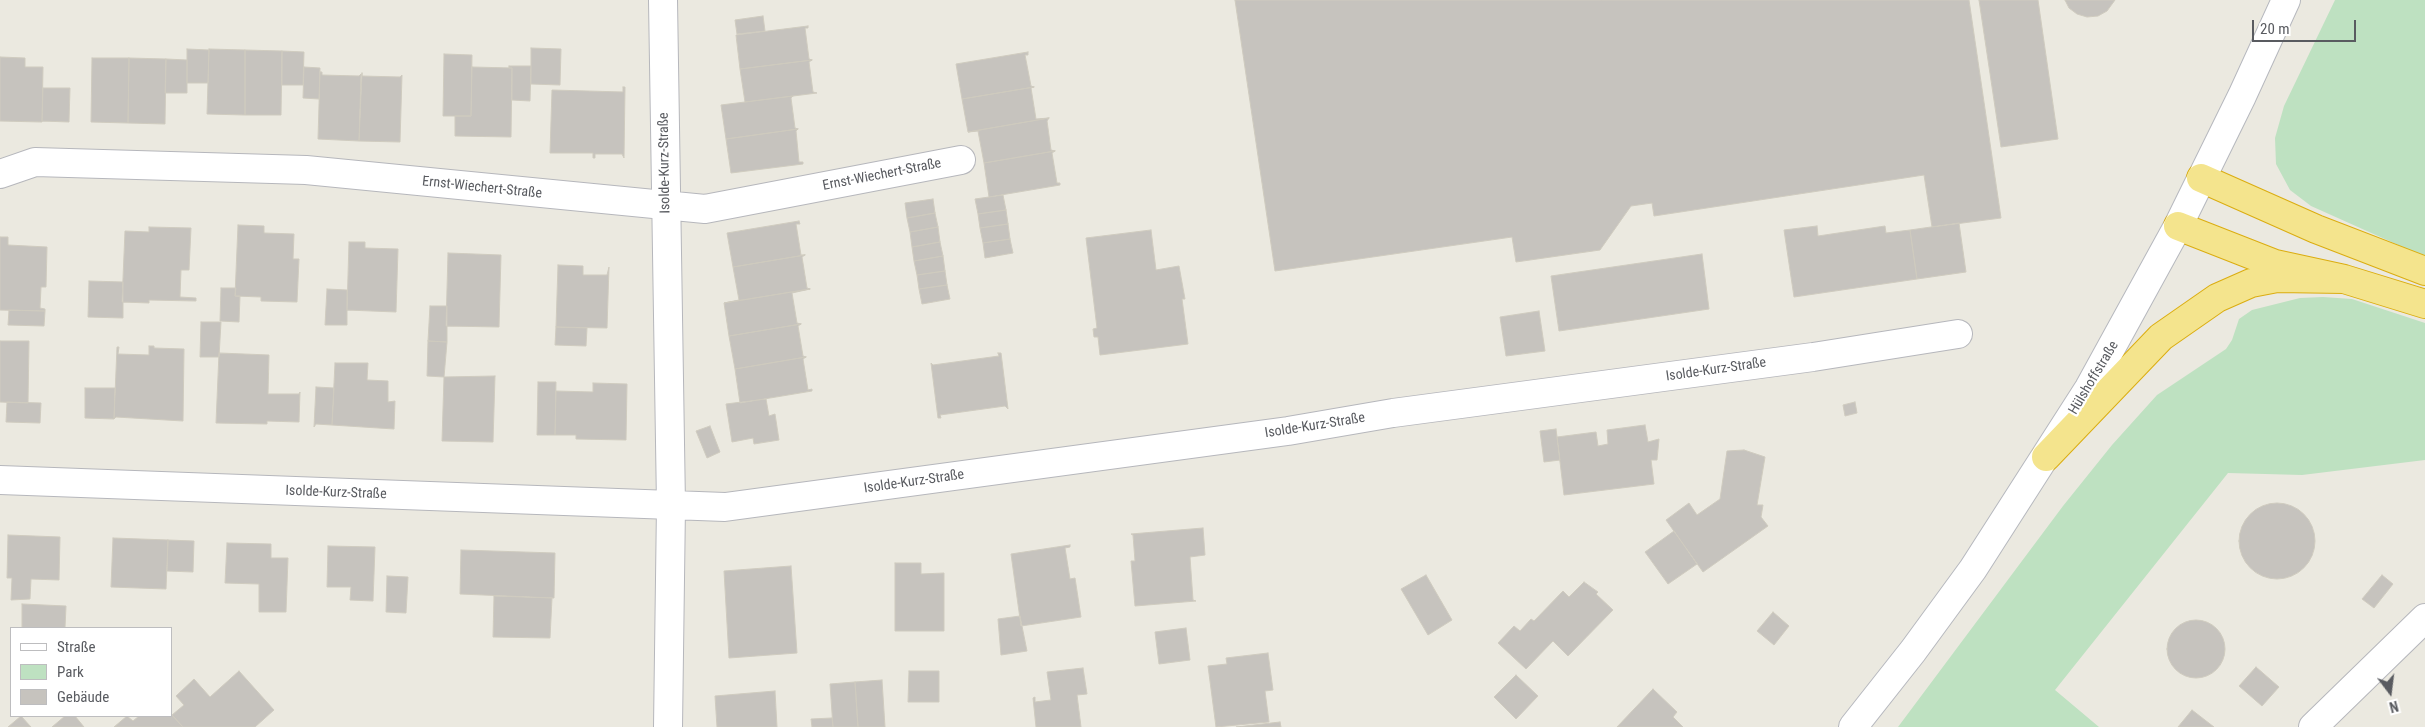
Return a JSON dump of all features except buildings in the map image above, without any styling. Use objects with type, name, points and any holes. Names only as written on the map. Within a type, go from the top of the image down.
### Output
[{"type":"highway","points":[[2202,178],[2316,229],[2425,272]]},
{"type":"highway","points":[[2178,226],[2275,264],[2344,279],[2425,304]]},
{"type":"highway","points":[[2046,457],[2161,337],[2218,298],[2251,284],[2277,278],[2344,279]]},
{"type":"street","name":"Isolde-Kurz-Straße","points":[[663,0],[671,506],[668,727]]},
{"type":"street","name":"Hülshoffstraße","points":[[1853,727],[1913,651],[1973,569],[2046,457],[2102,364],[2178,226],[2286,0]]},
{"type":"street","name":"Ernst-Wiechert-Straße","points":[[0,174],[35,162],[306,170],[665,207],[705,209],[961,160]]},
{"type":"street","name":"Isolde-Kurz-Straße","points":[[0,480],[725,507],[1288,431],[1393,413],[1813,357],[1958,334]]},
{"type":"street","points":[[2313,727],[2425,618]]},
{"type":"green space","points":[[2335,0],[2425,0],[2425,257],[2311,206],[2290,190],[2276,164],[2275,138],[2284,106]]},
{"type":"green space","points":[[2300,298],[2352,299],[2425,323],[2425,460],[2302,475],[2228,473],[2055,690],[2099,727],[1898,727],[2063,506],[2112,445],[2157,395],[2226,349],[2232,340],[2239,319],[2252,310]]}]
